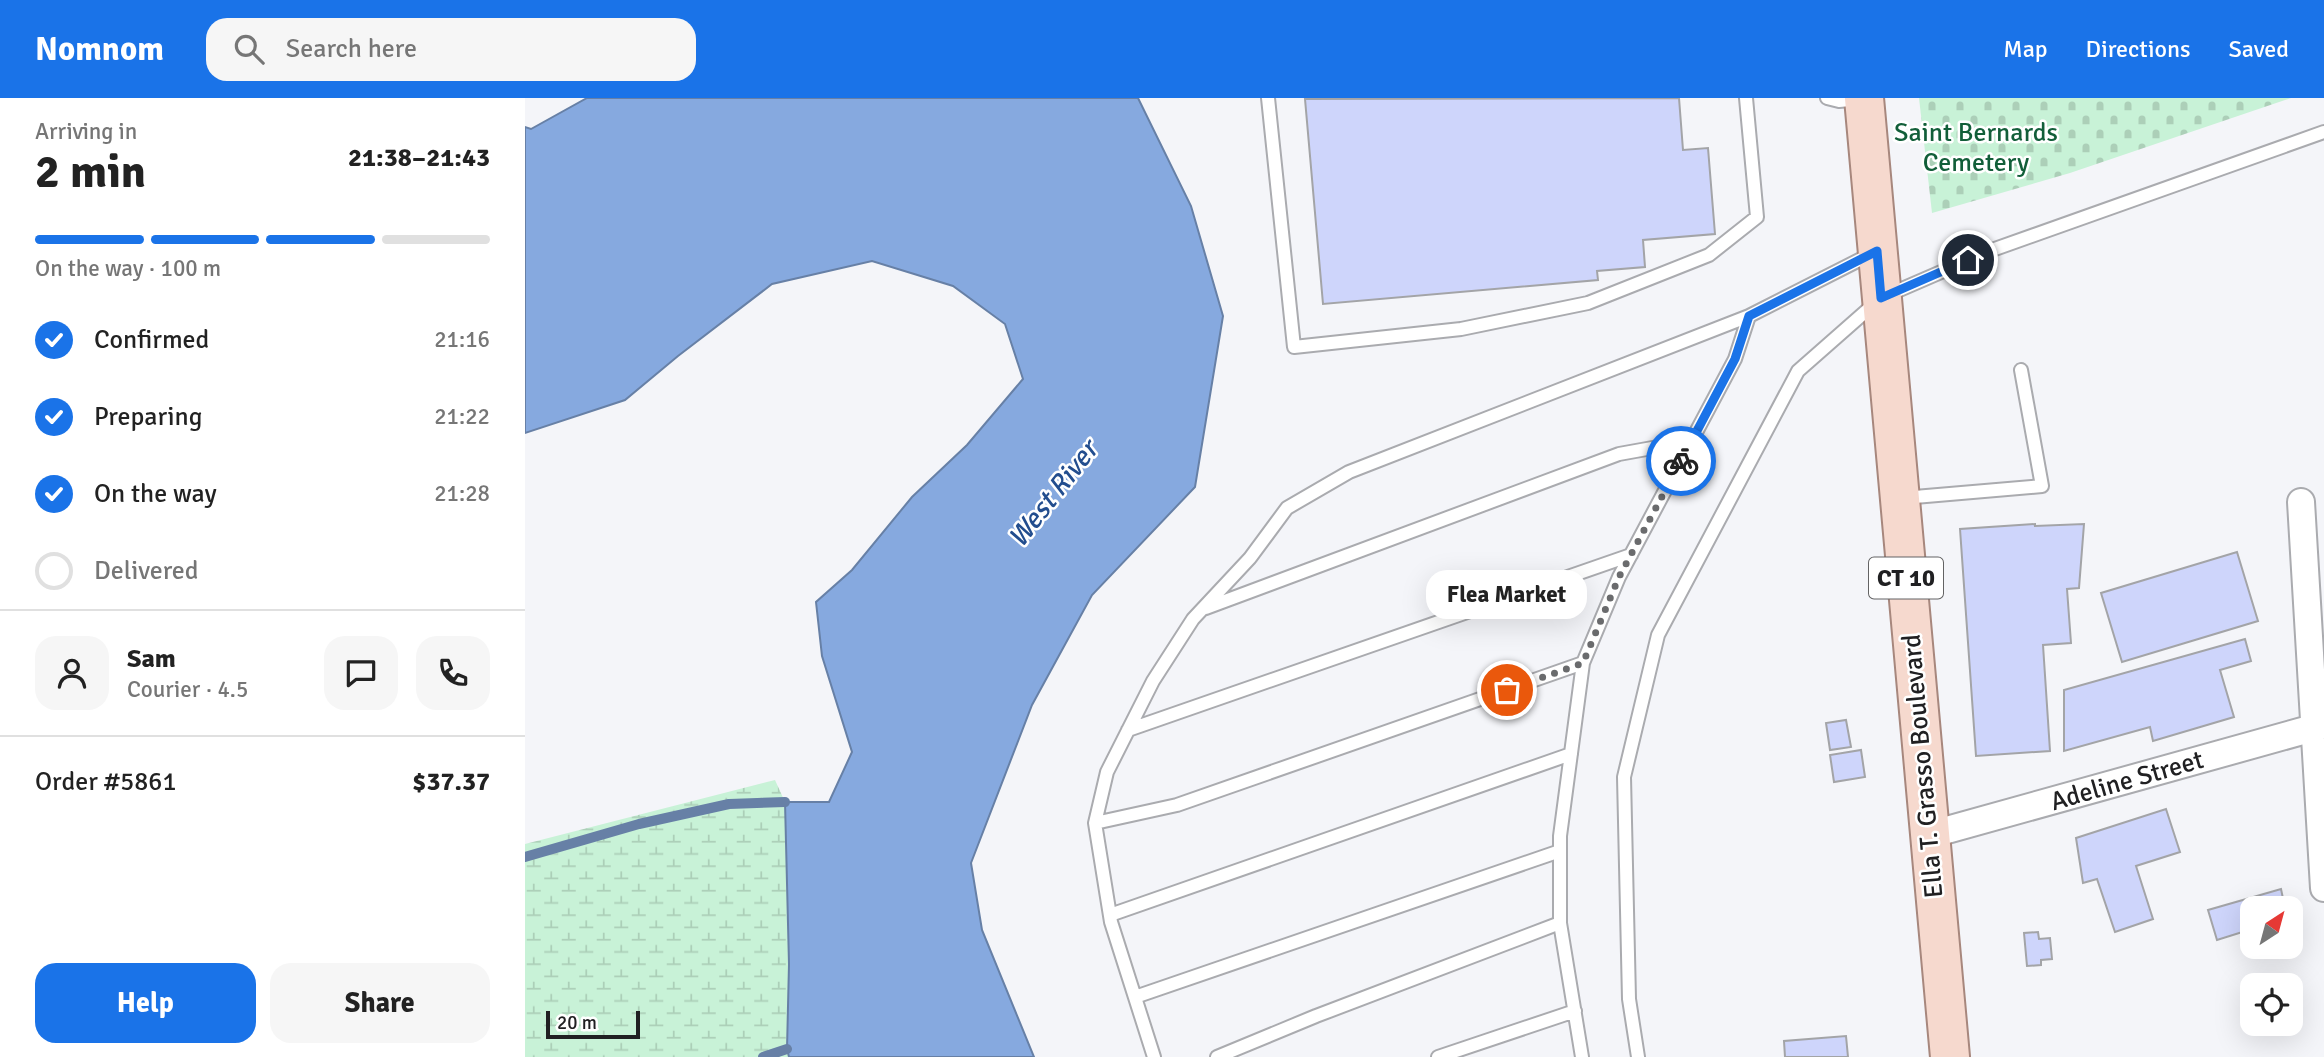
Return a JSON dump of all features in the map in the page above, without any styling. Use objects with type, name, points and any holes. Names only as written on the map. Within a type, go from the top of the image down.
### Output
[{"type":"main road","name":"Ella T. Grasso Boulevard","points":[[1852,98],[1877,251],[1950,1057]]},
{"type":"street","points":[[2301,502],[2320,727],[2324,888]]},
{"type":"street","name":"Adeline Street","points":[[1929,835],[2320,727]]},
{"type":"lane","points":[[1268,98],[1294,347],[1461,329],[1588,303],[1709,255],[1757,217],[1746,98]]},
{"type":"lane","points":[[1638,1057],[1629,999],[1624,778],[1658,635],[1798,371],[1881,298],[1992,250],[2324,132]]},
{"type":"lane","points":[[1154,1057],[1109,915],[1095,823],[1107,772],[1153,681],[1193,620],[1250,558],[1287,508],[1349,472],[1749,316],[1877,251]]},
{"type":"lane","points":[[1583,1057],[1560,923],[1560,836],[1583,663],[1630,555],[1735,359],[1749,316]]},
{"type":"lane","points":[[1899,498],[2042,486],[2021,370]]},
{"type":"lane","points":[[1202,610],[1619,454],[1692,441]]},
{"type":"lane","points":[[1128,730],[1630,555]]},
{"type":"lane","points":[[1095,823],[1177,805],[1583,663]]},
{"type":"lane","points":[[1109,915],[1571,754]]},
{"type":"lane","points":[[1135,997],[1560,851]]},
{"type":"lane","points":[[1217,1057],[1316,1016],[1560,923]]},
{"type":"lane","points":[[1438,1057],[1575,1011]]},
{"type":"green space","name":"Saint Bernards Cemetery","points":[[1919,98],[2291,98],[2070,173],[1932,213]]},
{"type":"green space","points":[[775,780],[785,802],[789,1057],[525,1057],[525,844]]},
{"type":"water","name":"West River","points":[[587,98],[1138,98],[1191,206],[1223,316],[1195,487],[1092,595],[1032,705],[971,863],[982,930],[1034,1057],[789,1057],[787,1049],[789,964],[785,802],[829,802],[852,752],[822,656],[816,602],[852,570],[912,497],[967,445],[1023,379],[1005,324],[953,286],[872,261],[772,284],[625,400],[525,433],[525,127],[531,129]]},
{"type":"building","points":[[1679,98],[1683,150],[1708,148],[1715,234],[1643,240],[1645,267],[1597,271],[1598,280],[1323,304],[1305,99]]},
{"type":"building","points":[[2084,524],[2079,588],[2067,589],[2071,643],[2043,645],[2050,751],[1976,756],[1960,529]]},
{"type":"building","points":[[2237,552],[2258,621],[2122,662],[2101,593]]},
{"type":"building","points":[[2245,639],[2251,661],[2220,670],[2234,717],[2153,741],[2150,727],[2064,751],[2064,690]]},
{"type":"building","points":[[1846,720],[1851,747],[1830,750],[1826,723]]},
{"type":"building","points":[[1861,750],[1865,777],[1834,782],[1830,755]]},
{"type":"building","points":[[2166,809],[2180,852],[2136,866],[2153,919],[2115,932],[2097,879],[2083,883],[2076,838]]},
{"type":"building","points":[[2281,889],[2282,896],[2257,896]]},
{"type":"building","points":[[2240,901],[2240,933],[2217,940],[2208,910]]},
{"type":"building","points":[[2038,932],[2039,939],[2050,938],[2052,959],[2041,960],[2041,965],[2027,966],[2024,933]]},
{"type":"building","points":[[1846,1036],[1848,1057],[1785,1057],[1784,1041]]},
{"type":"waterway","points":[[525,857],[639,824],[729,804],[785,802]]},
{"type":"waterway","points":[[763,1057],[787,1049]]},
{"type":"way so far","points":[[1507,690],[1583,663],[1619,577],[1681,461]]},
{"type":"place","name":"Flea Market","points":[[1507,690]]},
{"type":"route","points":[[1681,461],[1735,359],[1749,316],[1877,251],[1881,298],[1968,260]]}]
